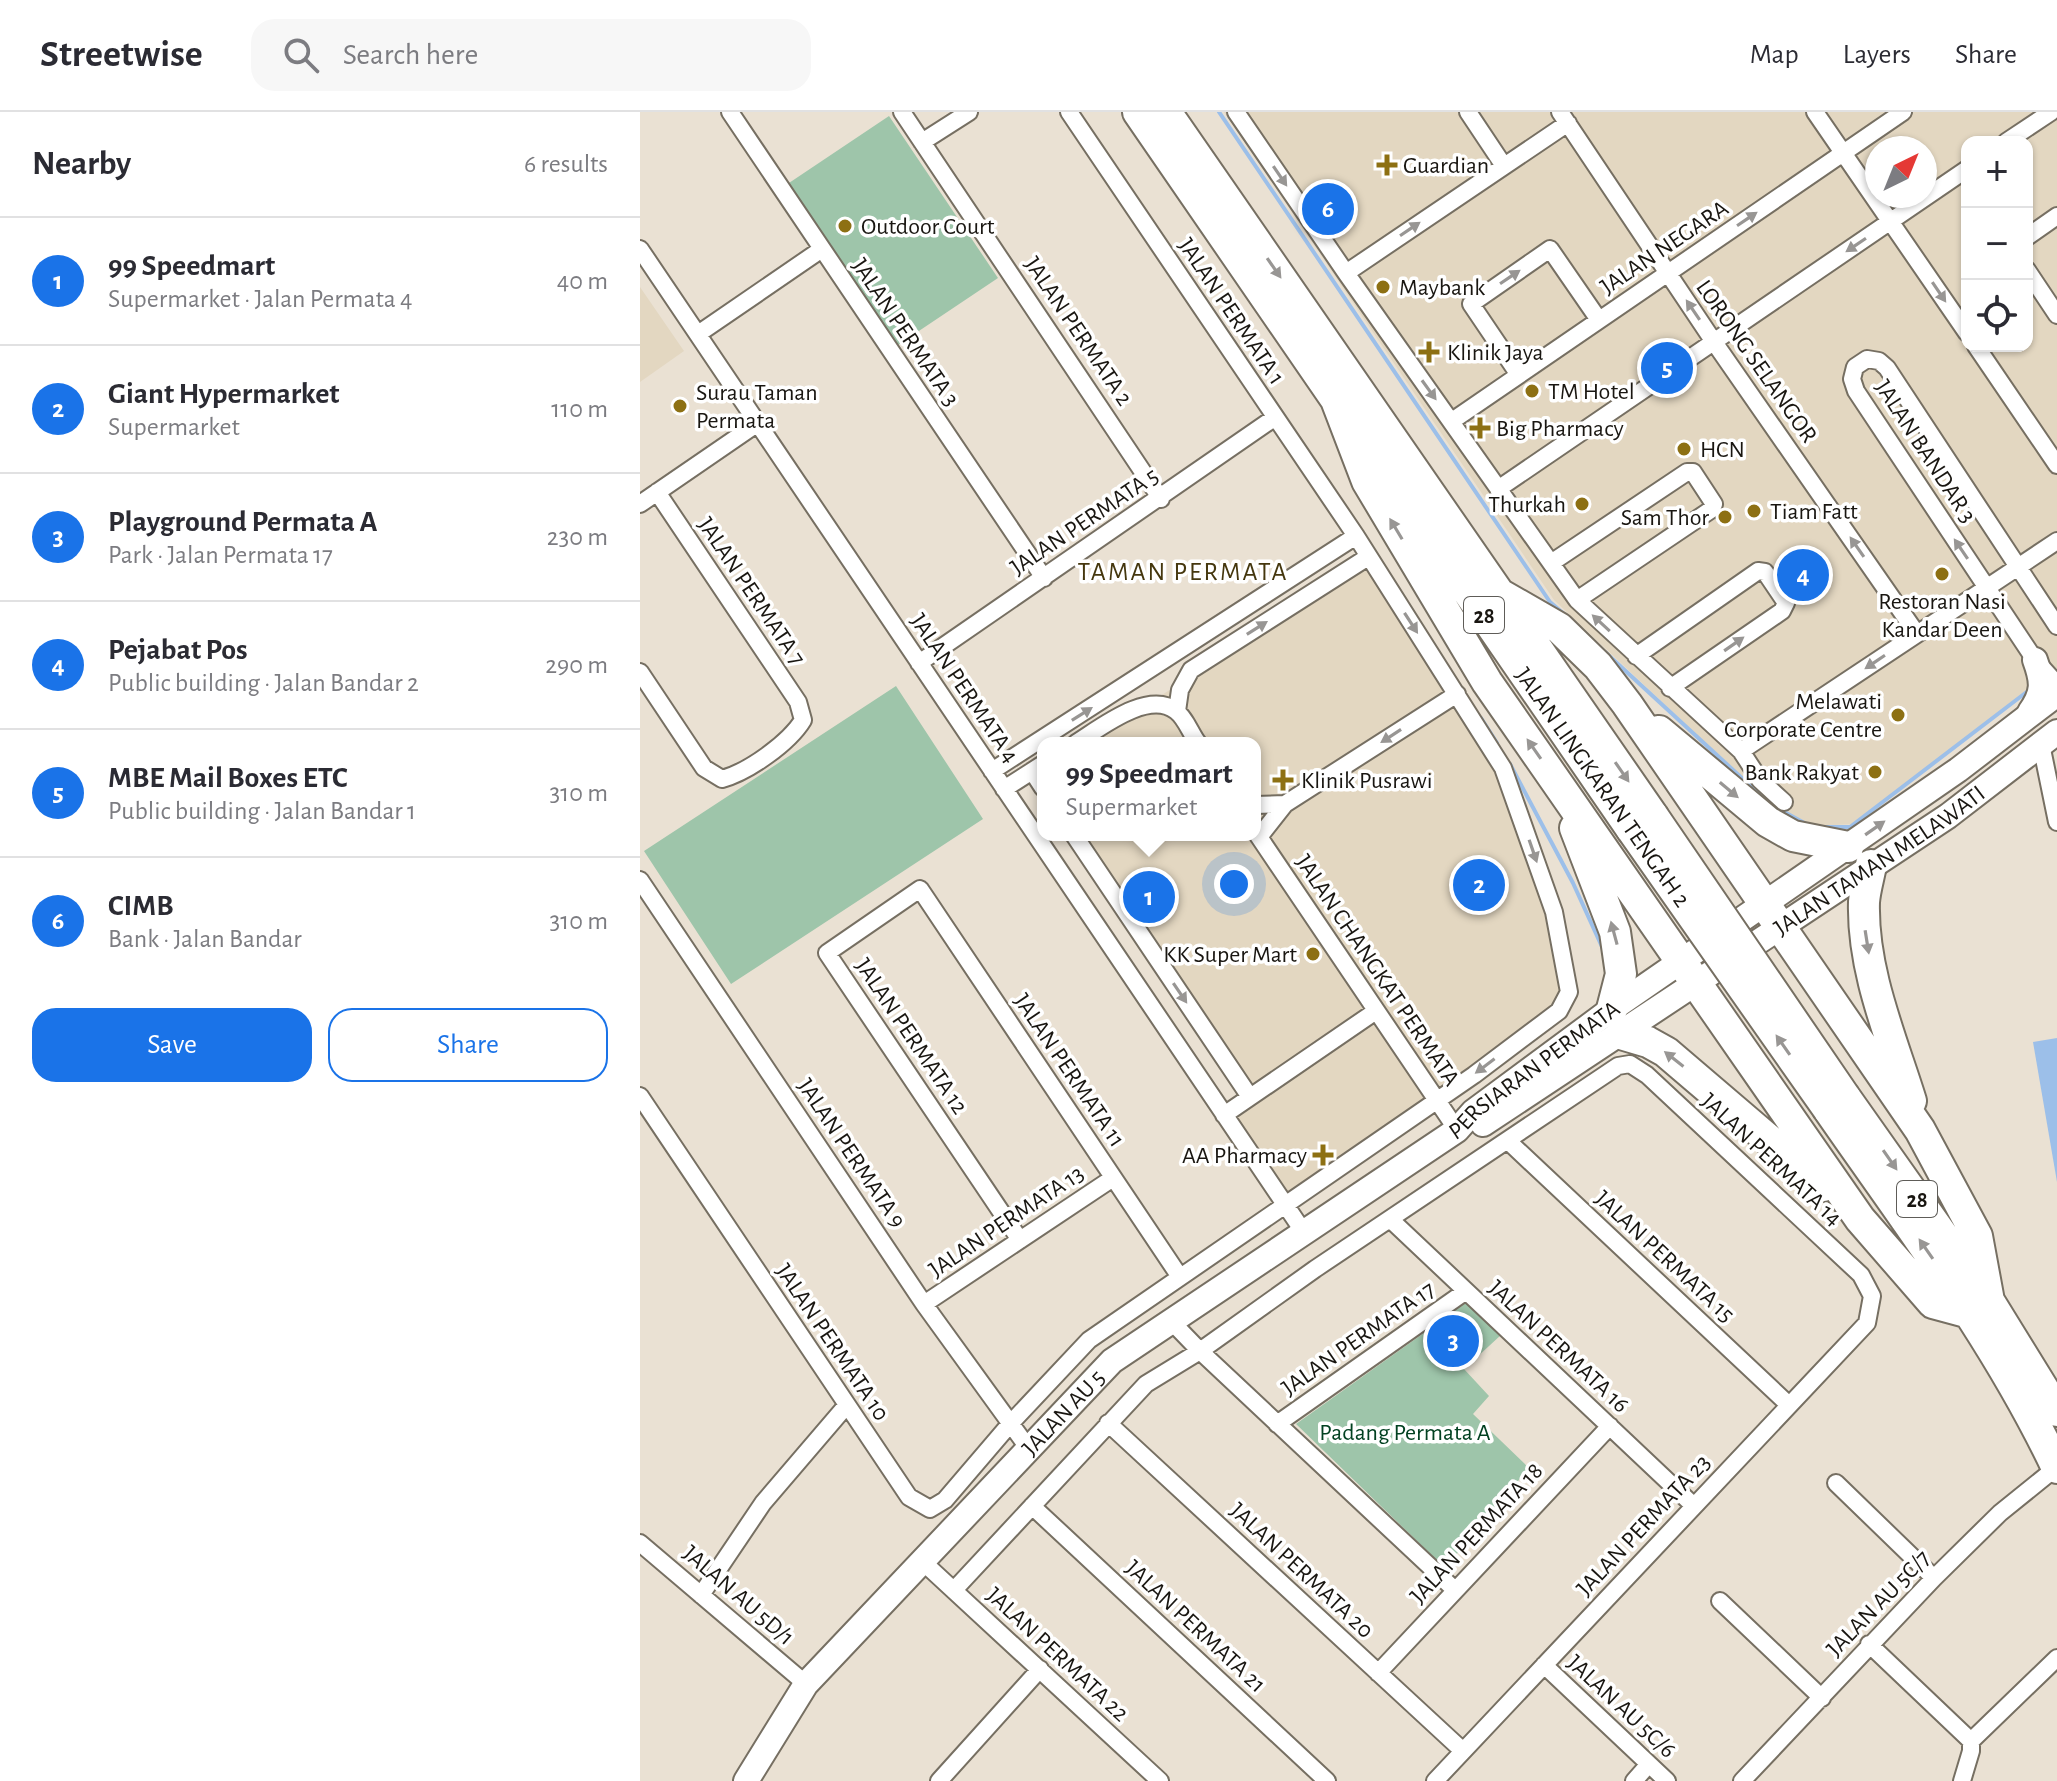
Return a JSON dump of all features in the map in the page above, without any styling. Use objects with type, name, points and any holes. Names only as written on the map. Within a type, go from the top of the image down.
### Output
[{"type":"highway","name":"JALAN LINGKARAN TENGAH 2","points":[[1138,112],[1336,400],[1642,823],[1836,1103],[2057,1411]]},
{"type":"highway","name":"JALAN LINGKARAN TENGAH 2","points":[[1166,112],[1498,593],[1642,823]]},
{"type":"highway","points":[[1336,400],[1367,481],[1487,682],[1860,1219],[1933,1303],[1980,1307],[1977,1236],[1920,1130],[1598,666],[1559,628],[1498,593]]},
{"type":"highway","points":[[1627,704],[1768,822],[1793,836],[1860,856],[1865,937],[1875,987],[1920,1130]]},
{"type":"highway","points":[[1557,782],[1615,932],[1621,974],[1616,1021],[1666,1052],[1742,1114],[1860,1219]]},
{"type":"highway","points":[[1627,882],[1648,901],[1666,905],[1684,902],[1701,893],[1713,878],[1718,860],[1717,841],[1709,823]]},
{"type":"highway","points":[[1763,1079],[1742,1025],[1744,998],[1755,984],[1771,976],[1799,976],[1821,985]]},
{"type":"highway","name":"JALAN LINGKARAN TENGAH 2","points":[[1980,1307],[1998,1357],[2057,1468]]},
{"type":"main road","points":[[2027,718],[2038,700],[2042,680],[2035,660]]},
{"type":"main road","name":"JALAN TAMAN MELAWATI","points":[[1772,914],[1860,856],[1958,770],[2057,694]]},
{"type":"main road","name":"JALAN TAMAN MELAWATI","points":[[1860,856],[1948,816],[2049,738]]},
{"type":"main road","name":"PERSIARAN PERMATA","points":[[1457,1130],[1473,1112],[1616,1021],[1772,914]]},
{"type":"main road","name":"JALAN AU 5","points":[[746,1781],[806,1684],[1112,1361],[1457,1130]]},
{"type":"street","name":"JALAN PERMATA 3","points":[[730,112],[1044,578]]},
{"type":"street","name":"JALAN PERMATA 2","points":[[902,112],[1161,499]]},
{"type":"street","points":[[922,142],[969,112]]},
{"type":"street","name":"JALAN PERMATA 1","points":[[1069,112],[1356,536],[1457,694]]},
{"type":"street","points":[[1236,112],[1577,600],[1741,751],[1760,780],[1784,802]]},
{"type":"street","points":[[1468,112],[1504,166]]},
{"type":"street","points":[[1815,112],[1961,324]]},
{"type":"street","name":"JALAN NEGARA","points":[[1452,421],[1903,112]]},
{"type":"street","points":[[2015,136],[2051,112]]},
{"type":"street","points":[[1346,273],[1504,166],[1564,118]]},
{"type":"street","name":"LORONG SELANGOR","points":[[1564,118],[1714,342],[1917,634]]},
{"type":"street","points":[[1498,489],[1961,173]]},
{"type":"street","points":[[2033,233],[2057,216]]},
{"type":"street","name":"JALAN PERMATA 4","points":[[640,249],[1037,838]]},
{"type":"street","points":[[698,334],[822,249]]},
{"type":"street","points":[[1519,375],[1471,304],[1550,249],[1599,320]]},
{"type":"street","points":[[2033,279],[2057,315]]},
{"type":"street","points":[[1980,352],[2057,465]]},
{"type":"street","name":"JALAN BANDAR 3","points":[[2057,626],[1887,368],[1879,361],[1867,359],[1855,367],[1852,379],[1856,391],[2035,660],[2057,684]]},
{"type":"street","name":"JALAN PERMATA 5","points":[[919,663],[1161,499],[1274,418]]},
{"type":"street","points":[[640,504],[758,423]]},
{"type":"street","points":[[1551,563],[1687,472],[1693,472],[1714,504],[1712,509],[1577,600]]},
{"type":"street","name":"JALAN PERMATA 7","points":[[640,672],[704,768],[722,779],[737,775],[794,735],[803,720],[798,702],[657,492]]},
{"type":"street","points":[[1045,737],[1356,536]]},
{"type":"street","points":[[1741,751],[2057,541]]},
{"type":"street","points":[[1177,711],[1180,690],[1191,670],[1368,557]]},
{"type":"street","points":[[1636,656],[1758,571],[1765,572],[1786,603],[1782,611],[1670,688]]},
{"type":"street","name":"JALAN CHANGKAT PERMATA","points":[[1261,830],[1285,804],[1457,694]]},
{"type":"street","name":"PERSIARAN PERMATA","points":[[1010,1424],[1089,1340],[1286,1206],[1559,1011],[1569,992],[1554,912],[1503,768],[1457,694]]},
{"type":"street","points":[[1086,737],[1130,709],[1161,705],[1177,711],[1194,737]]},
{"type":"street","points":[[2049,738],[2057,822]]},
{"type":"street","points":[[992,771],[1037,742]]},
{"type":"street","points":[[1004,789],[1037,768]]},
{"type":"street","points":[[1261,805],[1285,804]]},
{"type":"street","name":"JALAN CHANGKAT PERMATA","points":[[1261,840],[1457,1130]]},
{"type":"street","name":"JALAN PERMATA 4","points":[[1039,841],[1305,1234]]},
{"type":"street","points":[[1078,841],[1250,1097]]},
{"type":"street","name":"JALAN PERMATA 9","points":[[640,880],[924,1304],[1029,1449]]},
{"type":"street","name":"JALAN PERMATA 11","points":[[920,889],[1180,1277]]},
{"type":"street","name":"JALAN PERMATA 12","points":[[920,889],[827,953],[1020,1240]]},
{"type":"street","points":[[1224,1115],[1376,1011]]},
{"type":"street","name":"JALAN PERMATA 14","points":[[1508,1141],[1618,1066],[1630,1064],[1647,1075],[1861,1275],[1872,1296]]},
{"type":"street","name":"JALAN PERMATA 10","points":[[640,1096],[909,1497],[930,1509],[945,1500],[1010,1424]]},
{"type":"street","points":[[954,1590],[1146,1384],[1200,1351],[1315,1269],[1508,1141]]},
{"type":"street","name":"JALAN PERMATA 15","points":[[1508,1141],[1789,1405]]},
{"type":"street","name":"JALAN PERMATA 13","points":[[924,1304],[1113,1178]]},
{"type":"street","name":"JALAN PERMATA 16","points":[[1391,1220],[1694,1506]]},
{"type":"street","name":"JALAN PERMATA 17","points":[[1277,1424],[1466,1291]]},
{"type":"street","name":"JALAN PERMATA 23","points":[[1435,1781],[1867,1323],[1872,1296]]},
{"type":"street","points":[[1171,1321],[1455,1590]]},
{"type":"street","points":[[701,1595],[763,1503],[846,1406]]},
{"type":"street","name":"JALAN PERMATA 20","points":[[1108,1423],[1463,1751]]},
{"type":"street","name":"JALAN PERMATA 18","points":[[1378,1673],[1610,1426]]},
{"type":"street","name":"JALAN AU 5C/7","points":[[1742,1781],[1934,1578],[2000,1513],[2057,1468]]},
{"type":"street","points":[[1836,1483],[1934,1578]]},
{"type":"street","name":"JALAN PERMATA 21","points":[[1032,1506],[1327,1781]]},
{"type":"street","name":"JALAN AU 5D/1","points":[[642,1544],[806,1684]]},
{"type":"street","name":"JALAN PERMATA 22","points":[[923,1562],[1160,1781]]},
{"type":"street","points":[[1720,1601],[1822,1698]]},
{"type":"street","points":[[1869,1644],[1971,1741]]},
{"type":"street","points":[[1962,1781],[1971,1741],[2057,1658]]},
{"type":"street","name":"JALAN AU 5C/6","points":[[1544,1665],[1667,1781]]},
{"type":"street","points":[[940,1780],[1040,1669]]},
{"type":"street","points":[[1634,1781],[1649,1764]]},
{"type":"shaded area","points":[[1224,112],[2057,112],[2057,668],[1855,824],[1795,827],[1554,600]]},
{"type":"shaded area","points":[[640,287],[684,351],[640,382]]},
{"type":"shaded area","points":[[1366,564],[1499,772],[1548,912],[1563,992],[1553,1008],[1288,1198],[1232,1117],[1257,1099],[1085,841],[1261,841],[1261,737],[1096,737]]},
{"type":"green space","points":[[889,116],[998,278],[892,349],[783,187]]},
{"type":"green space","points":[[896,686],[983,819],[731,984],[644,851]]},
{"type":"green space","name":"Padang Permata A","points":[[1466,1303],[1501,1335],[1464,1369],[1489,1396],[1473,1414],[1529,1468],[1445,1568],[1296,1424]]},
{"type":"water","points":[[2057,1038],[2057,1182],[2033,1042]]},
{"type":"waterway","points":[[1219,112],[1550,602],[1564,614]]},
{"type":"waterway","points":[[1605,652],[1770,804],[1808,825]]},
{"type":"waterway","points":[[1820,827],[1850,827],[2028,691]]},
{"type":"waterway","points":[[1481,718],[1497,743]]},
{"type":"waterway","points":[[1510,764],[1573,883],[1603,949]]},
{"type":"place","name":"Guardian","points":[[1387,165]]},
{"type":"place","name":"CIMB","points":[[1328,209]]},
{"type":"place","name":"Outdoor Court","points":[[845,226]]},
{"type":"place","name":"Maybank","points":[[1383,287]]},
{"type":"place","name":"Klinik Jaya","points":[[1429,352]]},
{"type":"place","name":"MBE Mail Boxes ETC","points":[[1667,368]]},
{"type":"place","name":"TM Hotel","points":[[1532,391]]},
{"type":"place","name":"Surau Taman Permata","points":[[680,406]]},
{"type":"place","name":"Big Pharmacy","points":[[1480,428]]},
{"type":"place","name":"HCN","points":[[1684,449]]},
{"type":"place","name":"Thurkah","points":[[1582,504]]},
{"type":"place","name":"Tiam Fatt","points":[[1754,511]]},
{"type":"place","name":"Sam Thor","points":[[1725,517]]},
{"type":"place","name":"Restoran Nasi Kandar Deen","points":[[1942,574]]},
{"type":"place","name":"Pejabat Pos","points":[[1803,575]]},
{"type":"place","name":"Melawati Corporate Centre","points":[[1898,715]]},
{"type":"place","name":"Bank Rakyat","points":[[1875,772]]},
{"type":"place","name":"Klinik Pusrawi","points":[[1283,780]]},
{"type":"place","name":"Giant Hypermarket","points":[[1479,885]]},
{"type":"place","name":"99 Speedmart","points":[[1149,897]]},
{"type":"place","name":"KK Super Mart","points":[[1313,954]]},
{"type":"place","name":"AA Pharmacy","points":[[1323,1155]]},
{"type":"place","name":"Playground Permata A","points":[[1453,1341]]},
{"type":"district","name":"TAMAN PERMATA","points":[[1183,571]]}]
